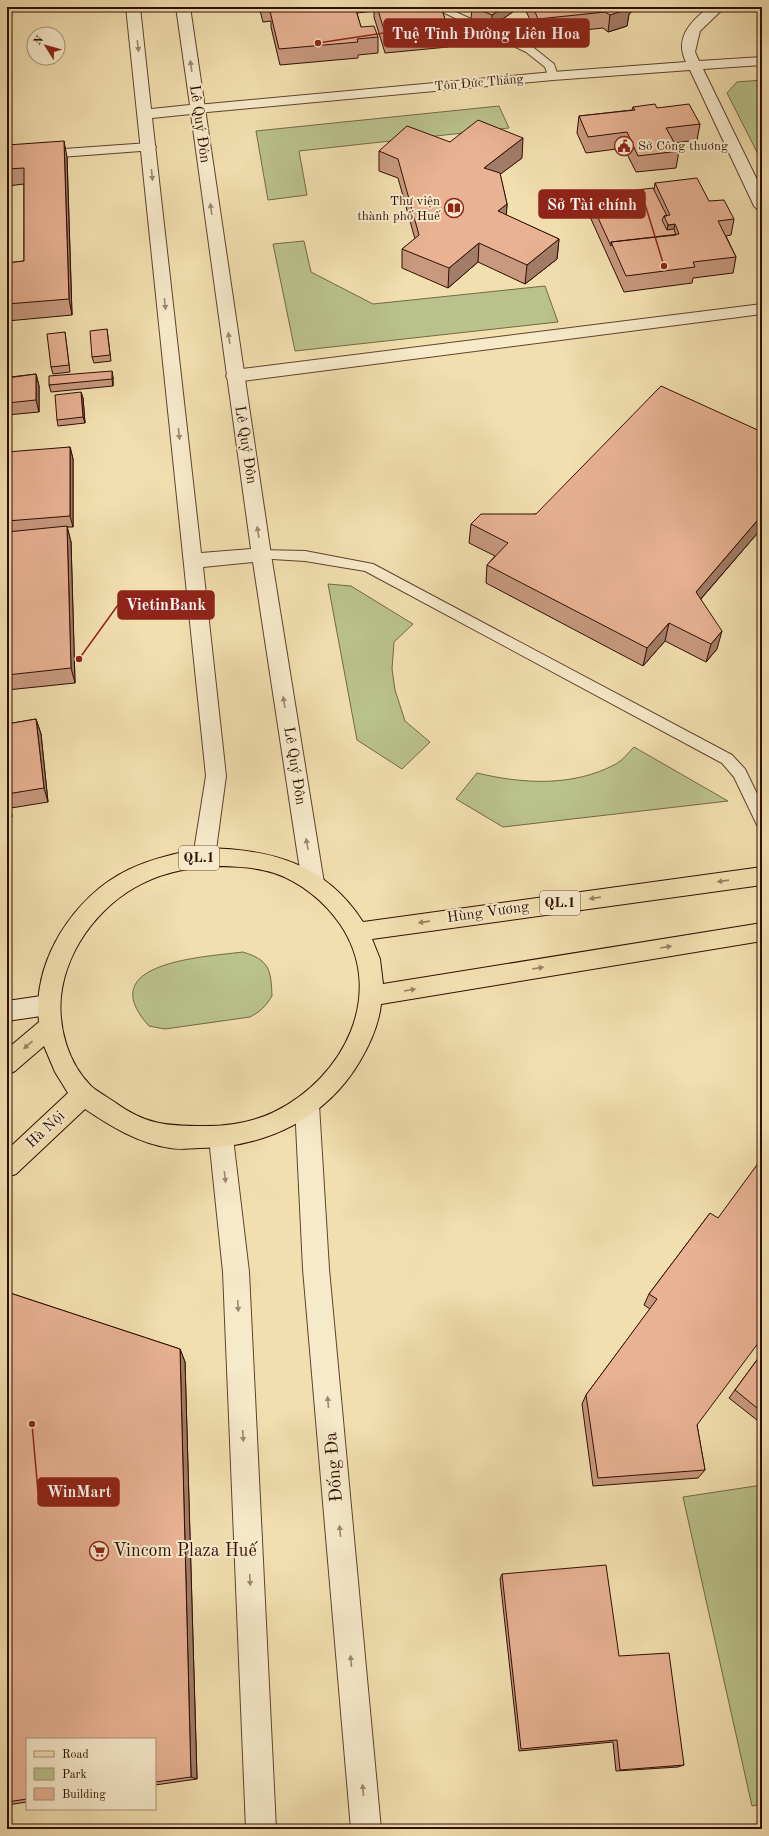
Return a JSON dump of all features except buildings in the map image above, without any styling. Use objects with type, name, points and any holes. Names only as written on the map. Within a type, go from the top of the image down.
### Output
[{"type":"main road","name":"QL.1","points":[[204,857],[243,858],[280,866],[313,882],[331,896],[341,907],[358,932],[366,952],[371,974],[371,996],[362,1036],[340,1074],[307,1105],[280,1120],[252,1132],[221,1138],[170,1137],[123,1122],[84,1094],[68,1074],[56,1051],[49,1015],[54,968],[71,934],[96,904],[128,881],[165,865],[204,857]]},
{"type":"main road","name":"Hùng Vương","points":[[358,932],[762,876]]},
{"type":"main road","points":[[371,996],[762,932]]},
{"type":"main road","points":[[7,1064],[49,1015]]},
{"type":"main road","name":"Hà Nội","points":[[7,1166],[84,1094]]},
{"type":"street","points":[[133,7],[146,114],[192,561],[216,776],[204,857]]},
{"type":"street","name":"Lê Quý Đôn","points":[[183,7],[234,376],[293,763],[313,882]]},
{"type":"street","points":[[718,7],[695,26],[690,36],[688,52],[693,66],[762,206]]},
{"type":"street","name":"Tôn Đức Thắng","points":[[146,114],[553,76],[762,61]]},
{"type":"street","points":[[7,157],[149,147]]},
{"type":"street","points":[[234,376],[762,309]]},
{"type":"street","points":[[192,561],[261,555]]},
{"type":"street","points":[[7,1011],[49,1015]]},
{"type":"street","name":"Đống Đa","points":[[307,1105],[316,1268],[366,1829]]},
{"type":"street","points":[[221,1138],[236,1272],[261,1829]]},
{"type":"lane","points":[[437,7],[530,50],[550,66],[553,76]]},
{"type":"lane","points":[[261,555],[305,556],[368,567],[726,759],[740,773],[762,821]]},
{"type":"green space","points":[[762,80],[762,162],[727,93],[737,82]]},
{"type":"green space","points":[[499,106],[509,128],[299,151],[307,195],[268,200],[256,131]]},
{"type":"green space","points":[[304,241],[311,272],[373,304],[545,286],[558,322],[295,351],[273,244]]},
{"type":"green space","points":[[328,584],[351,586],[413,624],[394,642],[392,669],[395,690],[405,721],[430,742],[402,769],[357,740]]},
{"type":"green space","points":[[634,747],[728,801],[503,827],[456,799],[477,773],[494,777],[530,781],[565,780],[583,777],[616,764]]},
{"type":"green space","points":[[243,952],[258,958],[263,962],[267,967],[271,979],[272,996],[257,1013],[250,1017],[165,1029],[149,1026],[135,1005],[134,988],[143,976],[160,967],[181,961]]},
{"type":"green space","points":[[762,1485],[762,1804],[752,1806],[683,1497]]},
{"type":"place","name":"Tuệ Tĩnh Đường Liên Hoa","points":[[318,43]]},
{"type":"place","name":"Sở Công thương","points":[[624,146]]},
{"type":"place","name":"Thư viện thành phố Huế","points":[[454,208]]},
{"type":"place","name":"Sở Tài chính","points":[[664,266]]},
{"type":"place","name":"VietinBank","points":[[79,659]]},
{"type":"place","name":"WinMart","points":[[32,1424]]},
{"type":"place","name":"Vincom Plaza Huế","points":[[99,1551]]}]
